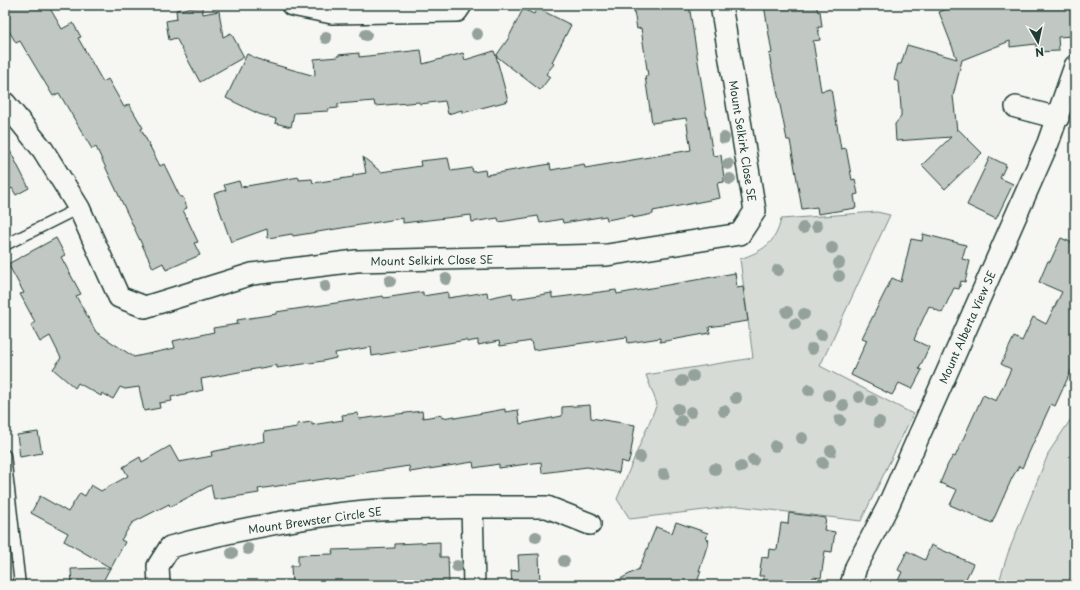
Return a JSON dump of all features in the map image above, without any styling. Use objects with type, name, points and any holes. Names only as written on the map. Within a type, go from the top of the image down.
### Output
[{"type":"street","points":[[292,5],[332,14],[457,11],[461,5]]},
{"type":"street","name":"Mount Selkirk Close SE","points":[[5,103],[43,150],[79,208],[119,297],[145,307],[252,274],[356,262],[607,255],[740,234],[755,211],[721,5]]},
{"type":"street","name":"Mount Alberta View SE","points":[[850,585],[856,567],[888,506],[1058,118],[1075,66]]},
{"type":"street","points":[[1016,107],[1058,118]]},
{"type":"street","points":[[472,507],[474,585]]},
{"type":"street","name":"Mount Brewster Circle SE","points":[[159,585],[158,566],[170,547],[203,538],[267,525],[365,511],[472,507],[547,507],[590,524]]},
{"type":"lane","points":[[5,245],[79,208]]},
{"type":"lane","points":[[5,455],[20,585]]},
{"type":"shaded area","points":[[877,212],[890,215],[820,366],[913,414],[861,521],[738,506],[630,519],[617,499],[657,404],[646,375],[753,358],[740,259],[755,253],[767,245],[776,234],[781,219]]},
{"type":"shaded area","points":[[1075,413],[1075,585],[998,585],[1008,553],[1049,452]]},
{"type":"building","points":[[5,5],[48,5],[62,29],[73,23],[81,37],[78,38],[103,82],[108,79],[124,107],[129,104],[143,128],[141,129],[160,166],[164,164],[180,197],[183,197],[187,208],[183,210],[198,242],[194,243],[200,255],[166,270],[163,263],[153,268],[96,147],[92,149],[59,93],[53,96],[20,41],[16,43],[5,24]]},
{"type":"building","points":[[633,5],[689,5],[713,156],[721,155],[724,182],[717,183],[720,198],[653,211],[653,214],[633,218],[633,215],[607,220],[606,216],[563,223],[562,219],[540,223],[538,216],[499,222],[498,218],[472,222],[471,215],[403,223],[403,218],[293,236],[292,234],[268,238],[267,229],[231,242],[214,194],[226,190],[224,185],[239,181],[241,187],[299,177],[299,180],[312,179],[313,183],[353,177],[353,175],[366,173],[363,157],[381,172],[421,166],[420,161],[448,158],[451,171],[472,168],[473,172],[485,170],[486,175],[550,164],[551,170],[584,164],[585,168],[691,150],[686,118],[652,123],[645,76],[648,76],[641,28],[637,29]]},
{"type":"building","points":[[764,5],[816,5],[818,12],[820,11],[822,27],[818,27],[820,40],[813,41],[821,91],[831,89],[841,149],[846,148],[852,180],[855,179],[858,194],[854,195],[856,208],[818,214],[817,207],[802,209],[790,140],[787,140],[769,54],[772,53]]},
{"type":"building","points":[[946,5],[1074,5],[1074,30],[1073,36],[1058,37],[1059,51],[1036,52],[1036,44],[1010,47],[1010,41],[962,60],[953,96],[957,131],[958,129],[982,153],[945,189],[922,165],[951,137],[896,141],[895,124],[901,117],[901,108],[899,82],[894,80],[898,64],[901,64],[907,45],[957,59],[939,12],[947,9]]},
{"type":"building","points":[[202,6],[203,14],[219,11],[223,37],[231,33],[244,57],[200,82],[176,38],[169,40],[166,21],[177,19],[176,10]]},
{"type":"building","points":[[537,8],[571,25],[552,62],[554,64],[546,74],[550,77],[540,90],[496,56],[508,39],[523,9],[534,14]]},
{"type":"building","points":[[421,50],[423,64],[463,53],[465,60],[494,51],[508,101],[462,113],[462,110],[448,114],[445,101],[420,104],[419,102],[375,106],[374,101],[338,104],[338,108],[328,109],[328,111],[294,113],[291,127],[275,123],[276,119],[259,114],[226,98],[247,54],[265,62],[315,76],[314,59],[338,57],[338,55],[359,53],[359,57]]},
{"type":"building","points":[[5,141],[29,188],[16,195],[12,188],[5,192]]},
{"type":"building","points":[[990,157],[1006,165],[1000,178],[1013,184],[996,219],[967,205]]},
{"type":"building","points":[[923,234],[966,245],[962,259],[970,261],[965,282],[961,281],[959,289],[954,288],[942,313],[929,306],[917,332],[914,340],[929,347],[919,369],[922,370],[912,389],[899,383],[892,395],[851,375],[867,340],[862,338],[892,278],[901,282],[911,239],[922,241]]},
{"type":"building","points":[[56,238],[65,255],[61,257],[81,294],[76,296],[96,332],[134,357],[175,348],[173,341],[214,332],[213,328],[238,324],[237,320],[276,314],[276,312],[383,296],[384,298],[423,292],[423,296],[448,292],[448,298],[487,292],[488,298],[512,293],[513,299],[552,293],[552,298],[616,290],[617,294],[735,273],[737,288],[743,287],[748,321],[709,327],[710,333],[660,342],[660,338],[628,343],[627,337],[533,350],[531,341],[500,346],[499,341],[478,345],[478,340],[467,342],[466,340],[372,356],[371,347],[335,353],[336,358],[323,361],[277,368],[277,365],[201,379],[203,390],[171,397],[172,401],[159,403],[160,408],[144,411],[139,387],[125,389],[120,387],[113,399],[102,393],[101,396],[78,383],[75,388],[53,369],[61,358],[50,336],[40,342],[31,325],[35,322],[20,294],[24,293],[8,264]]},
{"type":"building","points":[[1061,238],[1075,244],[1075,362],[1055,406],[1051,404],[1022,468],[1019,466],[1012,478],[992,523],[950,505],[957,490],[940,483],[948,464],[953,456],[955,457],[983,395],[996,401],[1011,369],[1001,364],[1014,337],[1022,341],[1033,317],[1046,324],[1062,292],[1039,282],[1048,261],[1050,262]]},
{"type":"building","points":[[590,405],[591,418],[635,425],[630,458],[628,463],[621,461],[619,473],[587,467],[542,473],[541,462],[499,468],[499,464],[474,468],[473,462],[410,472],[409,466],[258,489],[259,493],[214,500],[211,485],[170,507],[169,504],[132,523],[121,540],[125,542],[111,568],[64,541],[68,533],[31,513],[40,496],[68,512],[80,493],[85,496],[91,485],[101,491],[128,476],[123,467],[140,457],[142,462],[170,446],[179,462],[212,456],[211,452],[265,441],[264,432],[297,427],[297,424],[312,422],[312,425],[343,420],[342,415],[358,413],[359,419],[422,411],[423,418],[442,415],[442,418],[455,416],[455,418],[505,409],[505,412],[518,410],[520,424],[562,416],[562,407]]},
{"type":"building","points":[[38,432],[42,453],[20,457],[17,435]]},
{"type":"building","points":[[789,513],[826,518],[824,530],[835,532],[832,552],[825,551],[821,578],[813,577],[810,585],[763,585],[764,576],[759,576],[762,557],[768,558],[769,549],[777,550],[781,523],[788,524]]},
{"type":"building","points":[[676,522],[708,533],[706,539],[709,540],[696,585],[609,585],[639,569],[656,527],[672,533]]},
{"type":"building","points":[[440,542],[440,557],[448,557],[449,585],[292,585],[291,566],[298,566],[298,555],[333,554],[332,550],[395,548],[395,544]]},
{"type":"building","points":[[931,545],[973,564],[963,585],[896,585],[902,572],[898,570],[907,551],[925,560]]},
{"type":"building","points":[[539,554],[540,585],[512,585],[511,571],[519,570],[518,555]]},
{"type":"building","points":[[110,568],[101,585],[72,585],[71,569]]}]
